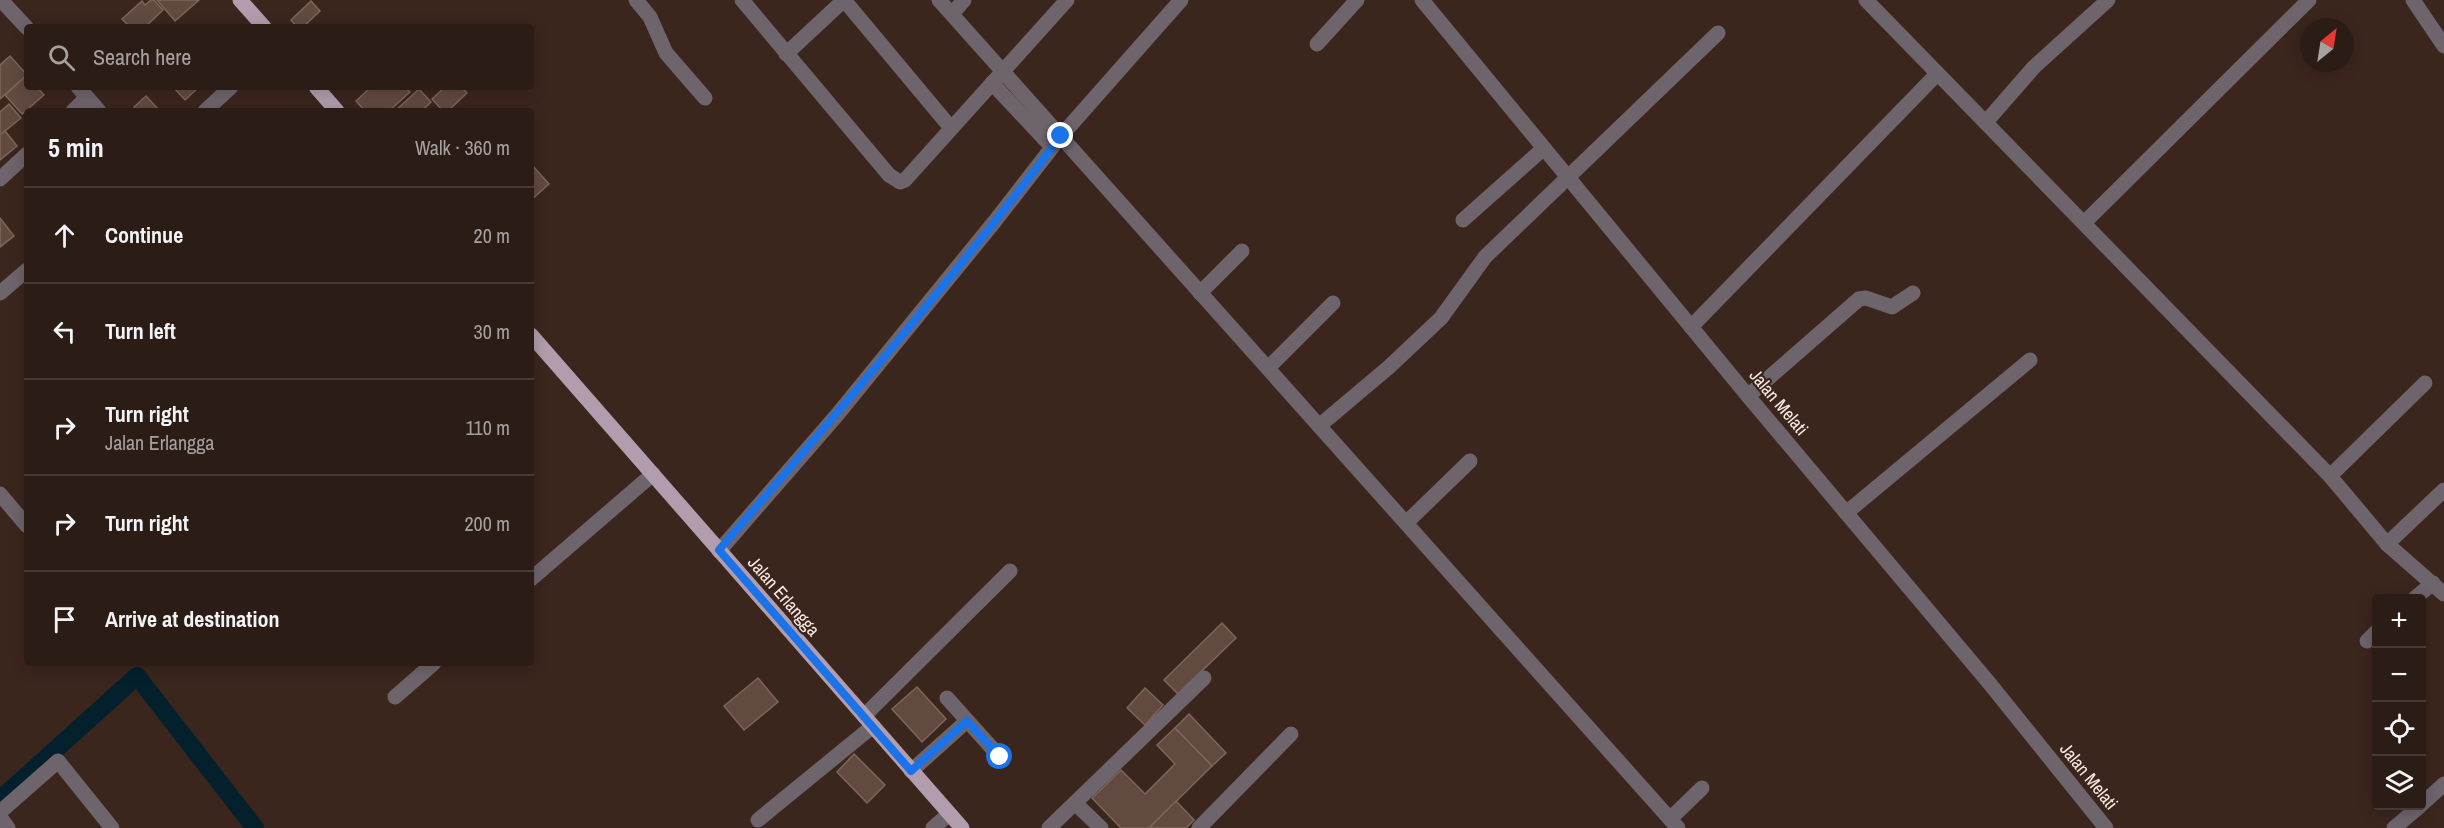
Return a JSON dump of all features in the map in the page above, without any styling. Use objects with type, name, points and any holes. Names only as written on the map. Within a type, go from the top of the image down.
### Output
[{"type":"main road","points":[[240,0],[261,24]]},
{"type":"main road","points":[[319,90],[334,108]]},
{"type":"main road","name":"Jalan Erlangga","points":[[534,337],[962,828]]},
{"type":"street","points":[[636,0],[650,16],[666,53],[705,98]]},
{"type":"street","points":[[742,0],[894,180],[900,182],[905,180],[1067,0]]},
{"type":"street","points":[[786,54],[844,0],[951,128]]},
{"type":"street","points":[[939,0],[1003,71],[1057,142]]},
{"type":"street","points":[[952,14],[964,0]]},
{"type":"street","points":[[719,550],[837,415],[1057,142],[1181,0]]},
{"type":"street","points":[[1317,44],[1357,0]]},
{"type":"street","name":"Jalan Melati","points":[[1422,0],[1748,396],[1990,684],[2106,828]]},
{"type":"street","points":[[1866,0],[2085,222],[2330,476],[2388,544],[2439,588],[2425,594]]},
{"type":"street","points":[[1986,122],[2034,67],[2108,0]]},
{"type":"street","points":[[2085,222],[2309,0]]},
{"type":"street","points":[[2413,0],[2444,46]]},
{"type":"street","points":[[1,2],[24,25]]},
{"type":"street","points":[[1319,426],[1389,368],[1441,318],[1485,257],[1718,33]]},
{"type":"street","points":[[1691,327],[1937,74]]},
{"type":"street","points":[[992,83],[1057,142],[1200,293],[1674,824],[1702,788]]},
{"type":"street","points":[[208,108],[228,90]]},
{"type":"street","points":[[75,108],[83,92],[96,108]]},
{"type":"street","points":[[1463,220],[1544,148]]},
{"type":"street","points":[[0,179],[24,157]]},
{"type":"street","points":[[1200,293],[1242,251]]},
{"type":"street","points":[[0,293],[24,273]]},
{"type":"street","points":[[1748,396],[1859,299],[1866,298],[1892,307],[1912,293]]},
{"type":"street","points":[[1268,368],[1333,303]]},
{"type":"street","points":[[1846,513],[2030,360]]},
{"type":"street","points":[[2330,476],[2425,383]]},
{"type":"street","points":[[1406,523],[1470,460]]},
{"type":"street","points":[[534,576],[652,474]]},
{"type":"street","points":[[2388,544],[2444,490]]},
{"type":"street","points":[[0,494],[24,522]]},
{"type":"street","points":[[758,820],[868,721],[1010,571]]},
{"type":"street","points":[[394,697],[430,666]]},
{"type":"street","points":[[1049,828],[1204,678]]},
{"type":"street","points":[[947,698],[1000,757]]},
{"type":"street","points":[[911,771],[967,721]]},
{"type":"street","points":[[1199,828],[1291,734]]},
{"type":"street","points":[[0,812],[58,761],[112,828]]},
{"type":"street","points":[[2426,801],[2442,790]]},
{"type":"street","points":[[1075,803],[1101,828]]},
{"type":"street","points":[[2394,828],[2414,810]]},
{"type":"street","points":[[933,828],[949,814]]},
{"type":"street","points":[[0,817],[8,828]]},
{"type":"building","points":[[154,0],[163,10],[148,24],[127,24],[122,19],[142,1],[145,5]]},
{"type":"building","points":[[157,0],[199,0],[175,21]]},
{"type":"building","points":[[311,1],[320,11],[306,24],[294,24],[291,20]]},
{"type":"building","points":[[10,56],[24,72],[24,78],[0,99],[0,65]]},
{"type":"building","points":[[24,78],[24,90],[40,90],[44,95],[29,108],[24,108],[22,114],[5,95]]},
{"type":"building","points":[[176,90],[196,90],[185,100]]},
{"type":"building","points":[[368,90],[408,90],[410,92],[392,108],[362,108],[356,101]]},
{"type":"building","points":[[418,90],[431,102],[425,108],[398,108]]},
{"type":"building","points":[[442,90],[464,90],[467,93],[451,108],[440,108],[432,99]]},
{"type":"building","points":[[146,96],[157,108],[135,108]]},
{"type":"building","points":[[9,104],[21,118],[0,135],[0,112]]},
{"type":"building","points":[[5,131],[17,146],[0,160],[0,135]]},
{"type":"building","points":[[534,167],[549,184],[534,197]]},
{"type":"building","points":[[0,218],[14,236],[0,247]]},
{"type":"building","points":[[1222,623],[1236,638],[1178,694],[1164,680]]},
{"type":"building","points":[[758,678],[778,702],[744,730],[724,706]]},
{"type":"building","points":[[917,687],[946,719],[922,742],[892,709]]},
{"type":"building","points":[[1145,688],[1163,705],[1145,725],[1127,708]]},
{"type":"building","points":[[1189,714],[1226,753],[1212,766],[1175,728]]},
{"type":"building","points":[[1175,728],[1212,766],[1149,828],[1121,828],[1092,798],[1121,770],[1145,794],[1175,764],[1157,745]]},
{"type":"building","points":[[854,754],[885,785],[867,803],[837,772]]},
{"type":"building","points":[[1176,801],[1194,820],[1186,828],[1149,828]]},
{"type":"waterway","points":[[4,796],[137,676],[255,828]]},
{"type":"route","points":[[1000,757],[967,721],[911,771],[719,550],[837,415],[1061,136]]}]
